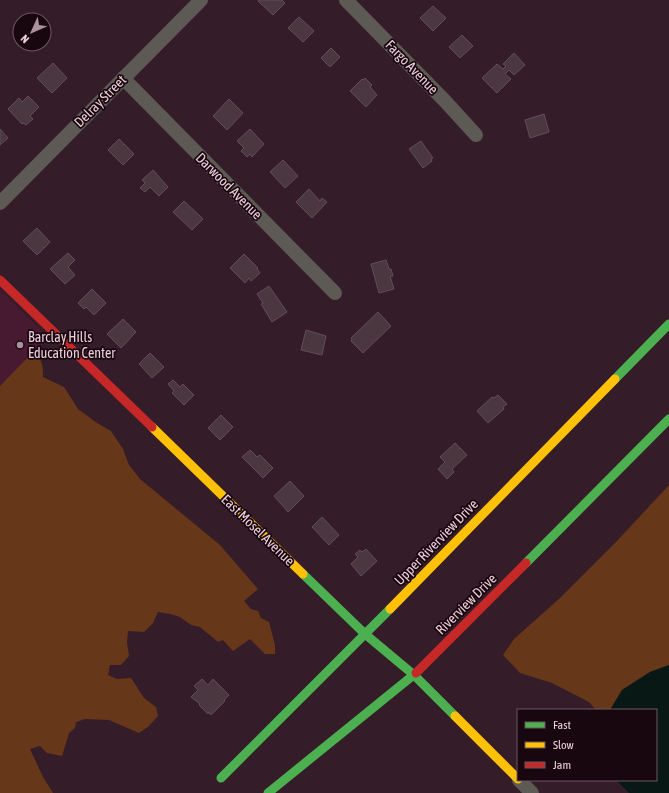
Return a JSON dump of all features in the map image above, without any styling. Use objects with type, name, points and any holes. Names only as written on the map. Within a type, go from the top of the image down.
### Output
[{"type":"street","name":"Delray Street","points":[[0,203],[201,0]]},
{"type":"street","name":"Fargo Avenue","points":[[346,0],[445,101],[476,135]]},
{"type":"street","name":"Darwood Avenue","points":[[123,78],[336,293]]},
{"type":"street","name":"East Mosel Avenue","points":[[0,280],[365,634],[414,676],[517,777]]},
{"type":"street","name":"Upper Riverview Drive","points":[[220,778],[365,634],[669,324]]},
{"type":"street","name":"Riverview Drive","points":[[268,793],[414,676],[669,419]]},
{"type":"street","name":"East Mosel Avenue","points":[[521,781],[532,793]]},
{"type":"shaded area","name":"Barclay Hills Education Center","points":[[0,290],[48,337],[0,386]]},
{"type":"shaded area","points":[[32,353],[38,357],[42,363],[43,377],[64,387],[78,409],[111,431],[123,449],[129,465],[140,479],[220,545],[258,589],[244,601],[251,609],[258,611],[261,618],[269,622],[275,645],[275,654],[265,654],[250,639],[233,651],[223,640],[218,642],[200,627],[191,625],[180,617],[158,612],[153,623],[144,632],[128,631],[127,642],[129,656],[121,665],[110,665],[108,675],[117,679],[131,678],[144,698],[156,707],[158,716],[149,726],[139,733],[109,720],[85,719],[76,722],[75,728],[69,733],[62,756],[47,753],[40,746],[30,749],[43,777],[53,793],[0,793],[0,386]]},
{"type":"shaded area","points":[[669,485],[669,665],[650,672],[622,690],[611,709],[595,709],[589,702],[552,683],[520,673],[503,655],[514,639],[560,598],[617,541]]},
{"type":"shaded area","points":[[669,665],[669,793],[629,793],[617,781],[657,781],[657,709],[611,709],[622,690],[650,672]]},
{"type":"building","points":[[282,0],[285,3],[273,15],[258,1]]},
{"type":"building","points":[[433,6],[446,18],[433,31],[420,18]]},
{"type":"building","points":[[299,17],[314,31],[303,42],[288,28]]},
{"type":"building","points":[[462,35],[473,46],[460,58],[449,47]]},
{"type":"building","points":[[331,48],[340,57],[330,67],[321,58]]},
{"type":"building","points":[[514,53],[525,65],[514,75],[509,70],[505,74],[511,79],[497,93],[482,78],[497,64],[503,69],[506,66],[503,64]]},
{"type":"building","points":[[53,63],[67,78],[52,93],[37,78]]},
{"type":"building","points":[[365,78],[372,85],[370,87],[377,95],[366,107],[350,91],[362,79],[363,80]]},
{"type":"building","points":[[28,96],[39,107],[30,116],[33,119],[26,125],[23,123],[22,124],[8,109],[19,98],[22,102]]},
{"type":"building","points":[[229,99],[243,113],[227,130],[213,116]]},
{"type":"building","points":[[544,114],[549,132],[530,138],[525,120]]},
{"type":"building","points":[[0,129],[8,138],[0,145]]},
{"type":"building","points":[[250,129],[264,144],[252,157],[250,154],[247,157],[241,151],[244,148],[237,141]]},
{"type":"building","points":[[119,139],[134,154],[123,165],[108,150]]},
{"type":"building","points":[[421,141],[433,158],[431,159],[432,161],[423,168],[409,149]]},
{"type":"building","points":[[283,160],[298,176],[285,188],[270,172]]},
{"type":"building","points":[[153,170],[168,187],[159,196],[150,187],[145,192],[140,188],[145,183],[142,180]]},
{"type":"building","points":[[309,189],[320,201],[322,198],[327,202],[312,218],[296,202]]},
{"type":"building","points":[[184,201],[203,219],[192,230],[173,212]]},
{"type":"building","points":[[37,228],[50,242],[37,255],[23,241]]},
{"type":"building","points":[[68,253],[75,260],[68,267],[75,275],[65,284],[50,269]]},
{"type":"building","points":[[244,254],[258,268],[257,269],[260,273],[251,281],[249,278],[245,283],[230,268]]},
{"type":"building","points":[[386,260],[393,276],[390,276],[394,289],[379,293],[371,264]]},
{"type":"building","points":[[269,286],[287,312],[272,322],[257,294]]},
{"type":"building","points":[[92,289],[106,303],[94,315],[86,307],[84,309],[78,303]]},
{"type":"building","points":[[378,312],[391,326],[363,353],[351,341],[351,338]]},
{"type":"building","points":[[123,319],[136,332],[121,348],[107,334]]},
{"type":"building","points":[[306,330],[326,336],[322,355],[301,350]]},
{"type":"building","points":[[150,353],[164,367],[152,378],[139,364]]},
{"type":"building","points":[[173,380],[180,387],[183,384],[194,395],[184,405],[172,393],[174,391],[168,384]]},
{"type":"building","points":[[498,395],[507,404],[503,407],[504,409],[488,423],[477,411],[492,397],[494,398]]},
{"type":"building","points":[[221,415],[233,427],[220,440],[208,428]]},
{"type":"building","points":[[455,443],[467,455],[452,469],[454,472],[447,479],[438,469],[445,462],[440,457]]},
{"type":"building","points":[[250,450],[257,457],[260,455],[273,468],[263,478],[242,457]]},
{"type":"building","points":[[290,481],[304,496],[288,512],[274,496]]},
{"type":"building","points":[[322,517],[339,535],[329,545],[312,527]]},
{"type":"building","points":[[366,549],[377,561],[361,576],[351,564],[358,557],[355,554],[360,550],[362,552]]},
{"type":"building","points":[[202,679],[208,685],[213,679],[229,695],[211,715],[209,712],[208,714],[199,705],[200,704],[191,697],[198,690],[194,686]]},
{"type":"traffic: fast","points":[[615,379],[669,324]]},
{"type":"traffic: fast","points":[[526,563],[669,419]]},
{"type":"traffic: fast","points":[[303,574],[365,634],[414,675],[455,716]]},
{"type":"traffic: fast","points":[[221,778],[390,609]]},
{"type":"traffic: fast","points":[[268,793],[416,673]]},
{"type":"traffic: slow","points":[[390,609],[615,379]]},
{"type":"traffic: slow","points":[[152,427],[303,574]]},
{"type":"traffic: slow","points":[[455,716],[517,778]]},
{"type":"traffic: jam","points":[[0,280],[152,427]]},
{"type":"traffic: jam","points":[[416,673],[526,563]]},
{"type":"place","name":"Barclay Hills Education Center","points":[[20,345]]}]
